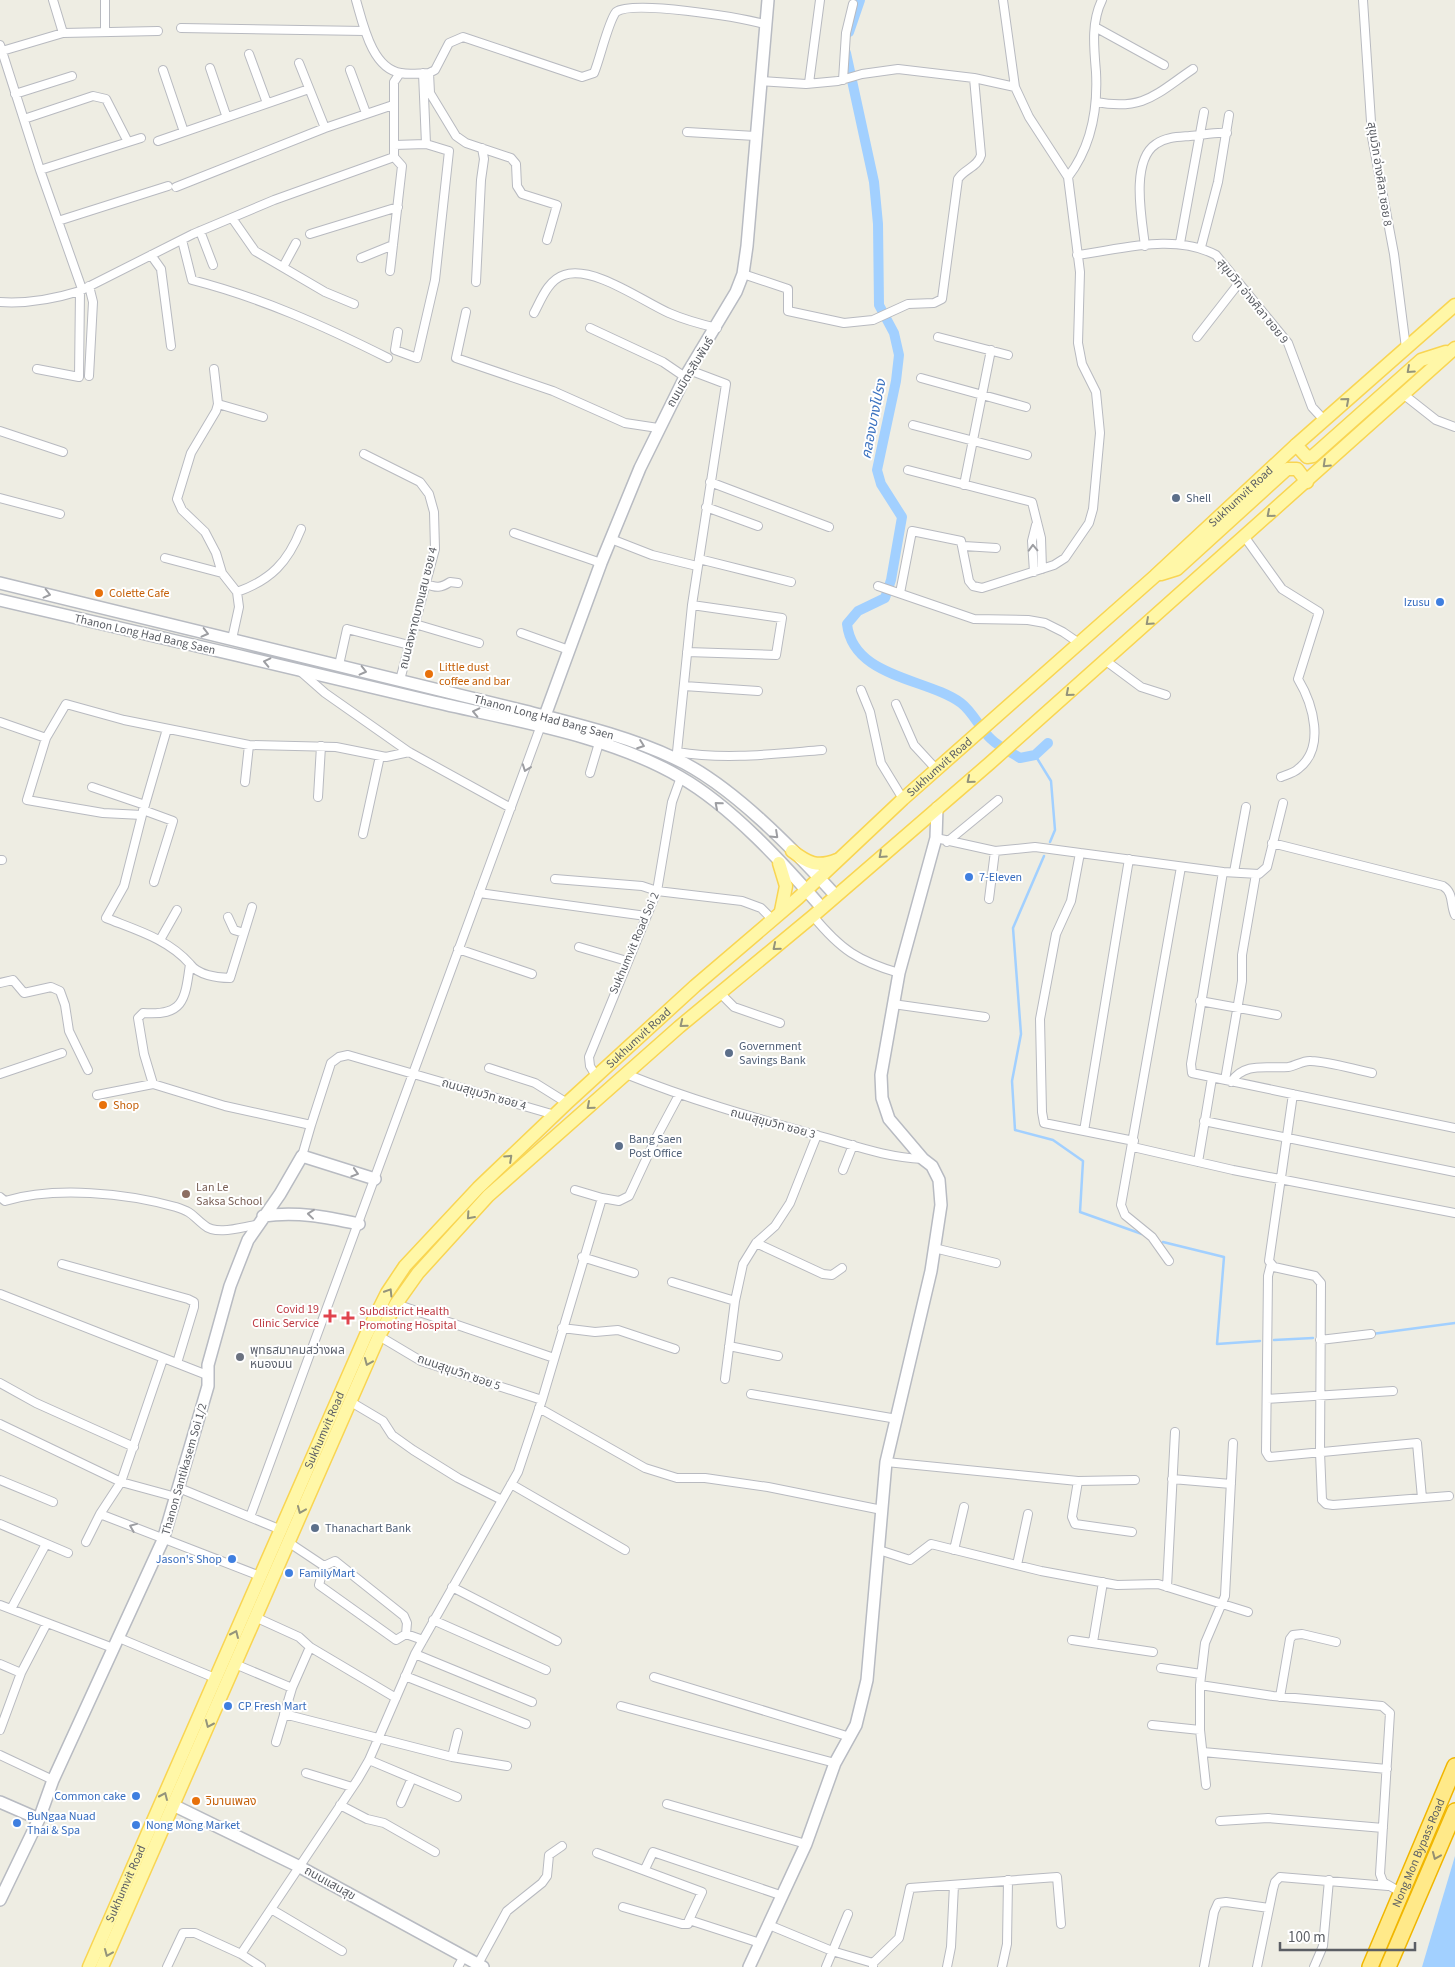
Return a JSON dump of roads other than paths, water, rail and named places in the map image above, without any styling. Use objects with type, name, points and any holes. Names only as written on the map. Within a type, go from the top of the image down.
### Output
[{"type":"highway","name":"Nong Mon Bypass Road","points":[[1370,1967],[1396,1890],[1455,1766]]},
{"type":"highway","name":"Nong Mon Bypass Road","points":[[1388,1967],[1455,1811]]},
{"type":"main road","name":"Sukhumvit Road","points":[[89,1967],[372,1321],[401,1273],[478,1188],[596,1076],[820,878],[903,799],[972,740],[1155,576],[1296,445],[1455,305]]},
{"type":"main road","name":"Sukhumvit Road","points":[[102,1967],[379,1336],[396,1304],[418,1272],[488,1196],[679,1027],[818,912],[990,763],[1454,349]]},
{"type":"main road","points":[[1296,445],[1307,457],[1313,456],[1421,360],[1454,349]]},
{"type":"main road","points":[[1155,576],[1177,569],[1287,470],[1293,467],[1297,469],[1307,482]]},
{"type":"main road","points":[[792,850],[811,864],[820,865],[841,858]]},
{"type":"main road","points":[[777,915],[786,886],[779,863]]},
{"type":"street","points":[[53,0],[63,33]]},
{"type":"street","points":[[105,0],[105,31]]},
{"type":"street","points":[[356,0],[365,31],[384,66],[400,73],[426,73],[434,70],[449,43],[462,37],[582,77],[594,73],[614,13],[628,4],[679,6],[764,24]]},
{"type":"street","name":"ถนนมิตรสัมพันธ์","points":[[540,728],[610,539],[658,428],[687,374],[717,328],[736,292],[743,274],[747,246],[764,24],[768,0]]},
{"type":"street","points":[[809,83],[820,0]]},
{"type":"street","points":[[896,592],[912,531],[958,539],[964,546],[969,581],[973,586],[982,588],[1054,565],[1065,558],[1089,523],[1096,490],[1100,411],[1096,392],[1082,364],[1078,342],[1080,272],[1068,177],[1029,117],[1015,87],[1004,0]]},
{"type":"street","points":[[1068,177],[1079,163],[1089,140],[1096,102],[1095,27],[1102,0]]},
{"type":"street","name":"สุขุมวิท อ่างศิลา ซอย 8","points":[[1363,0],[1372,137],[1394,254],[1406,348]]},
{"type":"street","points":[[844,79],[846,33],[853,4]]},
{"type":"street","points":[[1095,27],[1164,65]]},
{"type":"street","points":[[181,28],[365,31]]},
{"type":"street","points":[[88,376],[93,302],[84,288],[58,221],[1,48],[63,33],[158,31]]},
{"type":"street","points":[[249,54],[268,103]]},
{"type":"street","points":[[299,63],[324,128]]},
{"type":"street","points":[[210,68],[226,116]]},
{"type":"street","points":[[760,81],[809,83],[898,69],[974,78],[1015,87]]},
{"type":"street","points":[[163,70],[184,132]]},
{"type":"street","points":[[350,70],[366,113]]},
{"type":"street","points":[[1096,102],[1108,104],[1140,103],[1193,70]]},
{"type":"street","points":[[390,271],[402,166],[394,157],[394,82],[400,73]]},
{"type":"street","points":[[426,73],[426,144]]},
{"type":"street","points":[[426,73],[430,93],[452,130],[461,140],[514,160],[518,169],[517,186],[522,194],[557,205],[547,240]]},
{"type":"street","points":[[15,94],[72,76]]},
{"type":"street","points":[[743,274],[788,289],[790,295],[787,308],[790,312],[839,323],[881,318],[897,308],[908,304],[934,303],[944,296],[958,179],[977,163],[981,155],[974,78]]},
{"type":"street","points":[[158,141],[309,88]]},
{"type":"street","points":[[24,120],[93,96],[106,99],[128,142]]},
{"type":"street","points":[[58,221],[172,187],[324,128],[393,104]]},
{"type":"street","points":[[1180,243],[1204,112]]},
{"type":"street","points":[[1201,247],[1218,182],[1230,115]]},
{"type":"street","points":[[687,132],[755,136]]},
{"type":"street","points":[[1145,246],[1139,185],[1147,154],[1157,143],[1168,139],[1210,132],[1227,133]]},
{"type":"street","points":[[40,170],[141,138]]},
{"type":"street","points":[[394,145],[426,144],[448,150],[435,280],[417,358],[395,350],[398,332]]},
{"type":"street","points":[[476,282],[480,180],[484,159],[482,148]]},
{"type":"street","points":[[0,302],[22,304],[63,296],[84,288],[151,254],[274,200],[394,157]]},
{"type":"street","points":[[310,234],[398,207]]},
{"type":"street","points":[[232,218],[254,251],[325,292],[354,304]]},
{"type":"street","points":[[200,232],[213,265]]},
{"type":"street","points":[[182,240],[192,280],[233,291],[310,320],[388,358]]},
{"type":"street","name":"สุขุมวิท อ่างศิลา ซอย 9","points":[[1077,255],[1170,242],[1201,247],[1216,255],[1288,343],[1312,407],[1324,420]]},
{"type":"street","points":[[283,267],[296,244]]},
{"type":"street","points":[[361,258],[393,246]]},
{"type":"street","points":[[151,254],[161,269],[171,346]]},
{"type":"street","points":[[534,313],[553,281],[563,275],[574,273],[595,276],[669,313],[689,321],[717,328]]},
{"type":"street","points":[[1197,337],[1238,283]]},
{"type":"street","points":[[37,369],[79,377],[84,288]]},
{"type":"street","points":[[466,312],[456,358],[553,391],[625,423],[658,428]]},
{"type":"street","points":[[590,328],[687,374],[726,384],[692,605],[676,755],[738,757],[822,750]]},
{"type":"street","points":[[938,337],[1008,355]]},
{"type":"street","points":[[964,485],[991,350]]},
{"type":"street","points":[[214,369],[218,404],[216,412],[191,453],[177,499],[182,510],[205,532],[216,553],[222,573],[237,592],[239,606],[232,639]]},
{"type":"street","points":[[921,378],[1026,407]]},
{"type":"street","points":[[1403,394],[1436,420],[1455,427]]},
{"type":"street","points":[[218,404],[263,417]]},
{"type":"street","points":[[913,425],[1027,455]]},
{"type":"street","points":[[0,431],[63,452]]},
{"type":"street","name":"ถนนลงหาดบางแสน ซอย 4","points":[[364,454],[420,482],[429,494],[434,512],[435,549],[400,680]]},
{"type":"street","points":[[908,470],[1032,502],[1036,525],[1041,538],[1042,569]]},
{"type":"street","points":[[710,482],[829,527]]},
{"type":"street","points":[[0,498],[60,514]]},
{"type":"street","points":[[706,508],[758,526]]},
{"type":"street","points":[[1034,572],[1032,541],[1036,525]]},
{"type":"street","points":[[237,592],[257,585],[288,558],[301,529]]},
{"type":"street","points":[[514,533],[601,563]]},
{"type":"street","points":[[1244,536],[1282,589],[1319,612],[1298,679],[1311,712],[1316,730],[1315,739],[1308,760],[1298,770],[1280,777]]},
{"type":"street","points":[[610,539],[652,555],[791,582]]},
{"type":"street","points":[[964,546],[996,548]]},
{"type":"street","points":[[165,558],[222,573]]},
{"type":"street","points":[[426,584],[435,588],[442,587],[450,582],[458,583]]},
{"type":"street","name":"Thanon Long Had Bang Saen","points":[[0,583],[545,716],[676,755],[726,792],[792,850],[836,896]]},
{"type":"street","points":[[878,586],[974,619],[1028,620],[1045,623],[1079,643]]},
{"type":"street","name":"Thanon Long Had Bang Saen","points":[[0,600],[599,743],[654,764],[681,777],[707,795],[740,824],[806,890],[818,912]]},
{"type":"street","points":[[687,652],[776,655],[782,618],[692,605]]},
{"type":"street","points":[[415,624],[479,642]]},
{"type":"street","points":[[339,665],[347,629],[409,645]]},
{"type":"street","points":[[521,633],[569,650]]},
{"type":"street","points":[[1106,661],[1141,687],[1166,695]]},
{"type":"street","points":[[298,670],[325,693],[409,752],[511,808]]},
{"type":"street","points":[[684,686],[758,691]]},
{"type":"street","points":[[860,690],[870,712],[881,763],[903,799]]},
{"type":"street","points":[[143,810],[94,811],[27,800],[46,738],[66,704],[167,729],[249,744],[321,746],[386,757],[409,752]]},
{"type":"street","points":[[896,704],[914,745],[937,770]]},
{"type":"street","points":[[0,722],[46,738]]},
{"type":"street","points":[[250,1517],[540,728]]},
{"type":"street","points":[[167,729],[143,810],[124,886],[106,918],[160,940],[178,950],[194,969],[218,978],[230,978],[252,907]]},
{"type":"street","points":[[590,773],[599,743]]},
{"type":"street","points":[[245,782],[249,744]]},
{"type":"street","points":[[318,797],[321,746]]},
{"type":"street","points":[[363,834],[380,756]]},
{"type":"street","name":"Sukhumvit Road Soi 2","points":[[596,1076],[590,1066],[589,1058],[657,891],[672,802],[681,777]]},
{"type":"street","points":[[92,787],[143,810],[174,821],[154,882]]},
{"type":"street","points":[[947,842],[998,800]]},
{"type":"street","points":[[936,838],[947,842],[995,851],[1035,848],[1222,872],[1256,874],[1263,873],[1267,867],[1283,802]]},
{"type":"street","points":[[1234,872],[1246,807]]},
{"type":"street","points":[[749,1967],[806,1844],[836,1764],[850,1737],[861,1710],[867,1680],[886,1462],[934,1248],[941,1205],[939,1180],[932,1166],[923,1159],[889,1118],[882,1098],[881,1075],[899,973],[936,838],[937,808]]},
{"type":"street","points":[[1272,843],[1443,886],[1449,890],[1452,909],[1455,914]]},
{"type":"street","points":[[989,899],[995,851]]},
{"type":"street","points":[[1080,853],[1071,901],[1056,934],[1039,1033],[1041,1043],[1041,1101],[1044,1123],[1084,1131],[1198,1162],[1455,1214]]},
{"type":"street","points":[[1084,1131],[1129,859]]},
{"type":"street","points":[[1169,1262],[1152,1237],[1125,1215],[1121,1204],[1182,867]]},
{"type":"street","points":[[1222,872],[1200,1001],[1191,1069],[1196,1075],[1455,1128]]},
{"type":"street","points":[[1228,1081],[1242,981],[1242,955],[1256,874]]},
{"type":"street","points":[[554,879],[642,886],[657,891],[753,903],[777,915]]},
{"type":"street","points":[[479,892],[646,916]]},
{"type":"street","points":[[160,940],[177,910]]},
{"type":"street","points":[[818,912],[837,942],[854,956],[867,963],[899,973]]},
{"type":"street","points":[[228,917],[234,930],[244,933]]},
{"type":"street","points":[[579,947],[627,961]]},
{"type":"street","points":[[458,949],[482,955],[532,974]]},
{"type":"street","points":[[153,1084],[144,1054],[138,1018],[143,1013],[166,1013],[177,1008],[187,988],[190,964]]},
{"type":"street","points":[[0,983],[13,980],[24,992],[51,987],[60,991],[65,1005],[69,1031],[88,1070]]},
{"type":"street","points":[[721,994],[734,1006],[780,1023]]},
{"type":"street","points":[[1200,1001],[1276,1014]]},
{"type":"street","points":[[893,1004],[985,1017]]},
{"type":"street","points":[[0,1074],[62,1053]]},
{"type":"street","name":"Thanon Santikasem Soi 1/2","points":[[0,1900],[39,1819],[53,1780],[163,1540],[208,1386],[207,1375],[230,1286],[248,1240],[280,1194],[302,1156],[331,1064],[339,1057],[348,1055],[413,1073]]},
{"type":"street","points":[[1228,1081],[1248,1068],[1291,1066],[1308,1061],[1372,1073]]},
{"type":"street","points":[[489,1068],[535,1083],[567,1103]]},
{"type":"street","name":"ถนนสุขุมวิท ซอย 4","points":[[413,1073],[555,1115]]},
{"type":"street","name":"ถนนสุขุมวิท ซอย 3","points":[[626,1074],[679,1095],[743,1116],[817,1135],[894,1158],[923,1159]]},
{"type":"street","points":[[1198,1162],[1212,1078]]},
{"type":"street","points":[[97,1095],[153,1084],[225,1106],[311,1125]]},
{"type":"street","points":[[1292,1094],[1269,1256],[1271,1264],[1268,1276],[1266,1452],[1269,1457],[1417,1442],[1422,1498]]},
{"type":"street","points":[[575,1190],[619,1201],[629,1196],[656,1138],[679,1095]]},
{"type":"street","points":[[1204,1121],[1285,1139],[1455,1172]]},
{"type":"street","points":[[725,1379],[735,1301],[743,1264],[756,1244],[775,1226],[790,1203],[817,1135]]},
{"type":"street","points":[[843,1170],[853,1146]]},
{"type":"street","points":[[302,1156],[375,1179]]},
{"type":"street","points":[[0,1197],[5,1201],[22,1196],[104,1193],[155,1201],[191,1212],[206,1227],[222,1230],[296,1213],[318,1215],[359,1224]]},
{"type":"street","points":[[241,1954],[369,1760],[415,1654],[523,1460],[582,1257],[602,1198]]},
{"type":"street","points":[[756,1244],[823,1274],[832,1275],[842,1268]]},
{"type":"street","points":[[934,1248],[996,1263]]},
{"type":"street","points":[[582,1257],[634,1273]]},
{"type":"street","points":[[62,1264],[194,1302],[194,1308],[177,1363]]},
{"type":"street","points":[[1271,1264],[1280,1269],[1309,1274],[1321,1283],[1320,1452],[1322,1500],[1326,1504],[1449,1496]]},
{"type":"street","points":[[672,1282],[735,1301]]},
{"type":"street","points":[[0,1294],[207,1375]]},
{"type":"street","points":[[396,1304],[554,1358]]},
{"type":"street","points":[[562,1328],[595,1332],[618,1330],[675,1349]]},
{"type":"street","points":[[1320,1340],[1371,1334]]},
{"type":"street","name":"ถนนสุขุมวิท ซอย 5","points":[[379,1336],[421,1361],[542,1400]]},
{"type":"street","points":[[729,1346],[778,1356]]},
{"type":"street","points":[[86,1542],[100,1514],[121,1482],[163,1359]]},
{"type":"street","points":[[0,1383],[36,1403],[134,1447]]},
{"type":"street","points":[[1267,1399],[1393,1391]]},
{"type":"street","points":[[751,1394],[897,1419]]},
{"type":"street","points":[[351,1402],[383,1421],[392,1435],[413,1450],[458,1478],[502,1500]]},
{"type":"street","points":[[538,1408],[645,1468],[677,1478],[705,1478],[768,1487],[882,1510]]},
{"type":"street","points":[[0,1424],[121,1482],[177,1492],[280,1529]]},
{"type":"street","points":[[1167,1588],[1175,1432]]},
{"type":"street","points":[[1206,1785],[1200,1730],[1200,1685],[1205,1643],[1223,1605],[1233,1443]]},
{"type":"street","points":[[886,1462],[1078,1481],[1135,1480]]},
{"type":"street","points":[[1172,1479],[1231,1484]]},
{"type":"street","points":[[0,1480],[52,1502]]},
{"type":"street","points":[[1078,1481],[1072,1516],[1075,1524],[1132,1532]]},
{"type":"street","points":[[511,1484],[625,1550]]},
{"type":"street","points":[[954,1550],[964,1507]]},
{"type":"street","points":[[100,1514],[260,1576]]},
{"type":"street","points":[[1017,1565],[1028,1514]]},
{"type":"street","points":[[0,1524],[68,1553]]},
{"type":"street","points":[[288,1542],[324,1566]]},
{"type":"street","points":[[11,1609],[46,1544]]},
{"type":"street","points":[[879,1550],[910,1560],[931,1544],[1017,1565],[1117,1585],[1158,1584],[1248,1612]]},
{"type":"street","points":[[324,1566],[335,1561],[404,1616],[407,1622],[406,1634]]},
{"type":"street","points":[[324,1566],[319,1585],[396,1640],[406,1634]]},
{"type":"street","points":[[1093,1642],[1103,1582]]},
{"type":"street","points":[[452,1587],[557,1641]]},
{"type":"street","points":[[0,1604],[113,1648]]},
{"type":"street","points":[[255,1617],[299,1637],[310,1648],[396,1698]]},
{"type":"street","points":[[433,1620],[546,1670]]},
{"type":"street","points":[[0,1730],[4,1706],[46,1623]]},
{"type":"street","points":[[406,1634],[423,1640]]},
{"type":"street","points":[[1280,1697],[1290,1640],[1293,1635],[1302,1634],[1336,1642]]},
{"type":"street","points":[[119,1638],[215,1678]]},
{"type":"street","points":[[1072,1640],[1153,1652]]},
{"type":"street","points":[[276,1742],[292,1688],[310,1648]]},
{"type":"street","points":[[415,1654],[532,1702]]},
{"type":"street","points":[[0,1664],[21,1673]]},
{"type":"street","points":[[235,1664],[292,1688]]},
{"type":"street","points":[[1161,1668],[1201,1674]]},
{"type":"street","points":[[405,1676],[526,1724]]},
{"type":"street","points":[[654,1677],[850,1737]]},
{"type":"street","points":[[1200,1685],[1280,1697],[1382,1706],[1390,1713],[1380,1874],[1383,1882],[1396,1890]]},
{"type":"street","points":[[621,1706],[836,1764]]},
{"type":"street","points":[[284,1714],[452,1757],[507,1766]]},
{"type":"street","points":[[1152,1725],[1200,1730]]},
{"type":"street","points":[[452,1757],[458,1733]]},
{"type":"street","points":[[1203,1752],[1387,1769]]},
{"type":"street","points":[[0,1755],[53,1780]]},
{"type":"street","points":[[369,1760],[457,1796]]},
{"type":"street","points":[[306,1773],[352,1788]]},
{"type":"street","points":[[401,1803],[412,1778]]},
{"type":"street","points":[[0,1802],[39,1819]]},
{"type":"street","points":[[667,1804],[806,1844]]},
{"type":"street","name":"ถนนแสนสุข","points":[[173,1805],[298,1866],[481,1965]]},
{"type":"street","points":[[340,1805],[367,1819],[384,1822],[435,1852]]},
{"type":"street","points":[[1220,1821],[1268,1818],[1383,1828]]},
{"type":"street","points":[[481,1965],[506,1911],[542,1883],[547,1876],[549,1855],[562,1846]]},
{"type":"street","points":[[645,1869],[653,1852],[783,1896]]},
{"type":"street","points":[[597,1853],[645,1869],[702,1892],[688,1924],[682,1924],[623,1907]]},
{"type":"street","points":[[769,1925],[832,1951],[873,1965],[899,1938],[910,1888],[1057,1877],[1061,1924]]},
{"type":"street","points":[[1257,1967],[1274,1882],[1280,1877],[1329,1880],[1396,1890]]},
{"type":"street","points":[[1002,1967],[1007,1944],[1008,1880]]},
{"type":"street","points":[[1314,1967],[1323,1946],[1329,1880]]},
{"type":"street","points":[[947,1967],[951,1947],[954,1885]]},
{"type":"street","points":[[1204,1967],[1214,1912],[1218,1903],[1226,1902],[1269,1908]]},
{"type":"street","points":[[271,1909],[342,1951]]},
{"type":"street","points":[[826,1967],[848,1914]]},
{"type":"street","points":[[689,1920],[760,1943]]},
{"type":"street","points":[[167,1967],[183,1934],[194,1933],[241,1954],[261,1967]]},
{"type":"street","points":[[458,1967],[464,1956]]},
{"type":"water","points":[[1455,1856],[1455,1967],[1422,1967]]},
{"type":"waterway","name":"คลองบางโปรง","points":[[849,32],[860,0]]},
{"type":"waterway","name":"คลองบางโปรง","points":[[846,53],[874,182],[878,224],[879,305],[894,333],[899,355],[896,381],[877,470],[881,484],[902,517],[891,580],[885,598],[858,611],[847,624],[852,642],[863,656],[877,666],[947,695],[961,703],[991,739],[1020,758],[1035,755],[1048,743]]},
{"type":"waterway","points":[[1035,755],[1051,781],[1055,830],[1050,842]]},
{"type":"waterway","points":[[1044,856],[1013,928],[1021,1034],[1012,1081],[1015,1130],[1053,1140],[1083,1161],[1080,1212],[1142,1234]]},
{"type":"waterway","points":[[1163,1242],[1224,1257],[1217,1344],[1260,1341]]},
{"type":"waterway","points":[[1372,1334],[1455,1323]]},
{"type":"waterway","points":[[1274,1340],[1313,1338]]},
{"type":"place","name":"Shell","points":[[1176,498]]},
{"type":"place","name":"Colette Cafe","points":[[99,593]]},
{"type":"place","name":"Izusu","points":[[1440,602]]},
{"type":"place","name":"Little dust coffee and bar","points":[[429,674]]},
{"type":"place","name":"7-Eleven","points":[[969,877]]},
{"type":"place","name":"Government Savings Bank","points":[[729,1053]]},
{"type":"place","name":"Shop","points":[[103,1105]]},
{"type":"place","name":"Bang Saen Post Office","points":[[619,1146]]},
{"type":"place","name":"Lan Le Saksa School","points":[[186,1194]]},
{"type":"place","name":"Covid 19 Clinic Service","points":[[330,1316]]},
{"type":"place","name":"Subdistrict Health Promoting Hospital","points":[[348,1318]]},
{"type":"place","name":"พุทธสมาคมสว่างผล หนองมน","points":[[240,1357]]},
{"type":"place","name":"Thanachart Bank","points":[[315,1528]]},
{"type":"place","name":"Jason's Shop","points":[[232,1559]]},
{"type":"place","name":"FamilyMart","points":[[289,1573]]},
{"type":"place","name":"CP Fresh Mart","points":[[228,1706]]},
{"type":"place","name":"Common cake","points":[[136,1796]]},
{"type":"place","name":"วิมานเพลง","points":[[196,1801]]},
{"type":"place","name":"BuNgaa Nuad Thai & Spa","points":[[17,1823]]},
{"type":"place","name":"Nong Mong Market","points":[[136,1825]]}]
